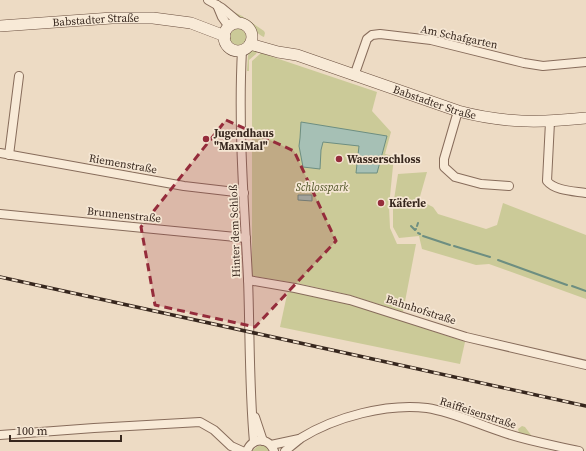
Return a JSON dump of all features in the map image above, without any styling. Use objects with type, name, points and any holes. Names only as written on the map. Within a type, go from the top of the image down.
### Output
[{"type":"street","points":[[208,0],[218,3],[222,8],[230,28]]},
{"type":"street","name":"Babstadter Straße","points":[[0,26],[112,18],[146,18],[182,21],[230,28],[248,26],[248,43]]},
{"type":"street","name":"Babstadter Straße","points":[[230,28],[226,43],[231,48],[248,43],[278,52],[297,55],[458,111],[502,120],[550,122],[586,118]]},
{"type":"street","name":"Am Schafgarten","points":[[354,76],[367,39],[372,35],[380,34],[431,40],[524,63],[543,66],[586,62]]},
{"type":"street","name":"Hinter dem Schloß","points":[[248,43],[240,83],[254,442]]},
{"type":"street","points":[[9,155],[19,76]]},
{"type":"street","points":[[458,111],[444,159],[444,167],[456,177],[481,184],[509,186]]},
{"type":"street","points":[[550,122],[547,181],[550,185],[555,187],[586,193]]},
{"type":"street","name":"Riemenstraße","points":[[0,153],[184,186],[244,193]]},
{"type":"street","name":"Brunnenstraße","points":[[0,214],[246,238]]},
{"type":"street","name":"Bahnhofstraße","points":[[248,280],[350,300],[466,337],[586,364]]},
{"type":"street","name":"Raiffeisenstraße","points":[[263,441],[273,448],[301,438],[339,420],[373,411],[426,408],[459,416],[510,435],[579,451]]},
{"type":"street","name":"Hinter dem Schloß","points":[[252,411],[263,441]]},
{"type":"street","points":[[0,435],[200,422],[214,430],[231,446],[242,451]]},
{"type":"street","name":"Raiffeisenstraße","points":[[285,451],[301,438]]},
{"type":"street","points":[[247,451],[249,446],[254,442],[263,441]]},
{"type":"highlighted area","points":[[226,120],[294,151],[336,241],[255,327],[155,305],[141,227]]},
{"type":"green space","points":[[234,12],[264,31],[264,37],[249,24],[232,13]]},
{"type":"green space","points":[[238,29],[244,31],[246,37],[244,43],[238,45],[232,43],[230,37],[232,31]]},
{"type":"green space","points":[[258,50],[249,60],[249,71],[247,71],[249,52]]},
{"type":"green space","name":"Schlosspark","points":[[261,53],[377,92],[372,111],[391,132],[385,154],[394,156],[389,206],[390,228],[397,244],[416,244],[403,312],[350,295],[301,284],[252,276],[252,61]]},
{"type":"green space","points":[[427,172],[419,200],[433,207],[438,214],[486,229],[497,225],[503,203],[586,235],[586,299],[489,264],[476,265],[422,249],[419,236],[399,238],[393,227],[393,206],[398,174]]},
{"type":"green space","points":[[288,290],[348,303],[465,342],[460,364],[280,327]]},
{"type":"green space","points":[[522,426],[525,427],[531,435],[530,436],[519,433],[518,429]]},
{"type":"green space","points":[[258,446],[265,446],[269,451],[252,451]]},
{"type":"shaded area","points":[[301,122],[387,136],[377,173],[356,173],[359,146],[323,142],[320,169],[303,167],[299,146]]},
{"type":"shaded area","points":[[298,195],[312,195],[312,201],[298,200]]},
{"type":"waterway","points":[[411,226],[415,230],[416,229]]},
{"type":"waterway","points":[[423,236],[450,245]]},
{"type":"waterway","points":[[454,246],[490,257]]},
{"type":"waterway","points":[[498,260],[567,285]]},
{"type":"waterway","points":[[572,286],[586,291]]},
{"type":"railway","points":[[0,277],[586,406]]},
{"type":"place","name":"Jugendhaus \"MaxiMal\"","points":[[206,139]]},
{"type":"place","name":"Wasserschloss","points":[[339,159]]},
{"type":"place","name":"Käferle","points":[[381,203]]}]
